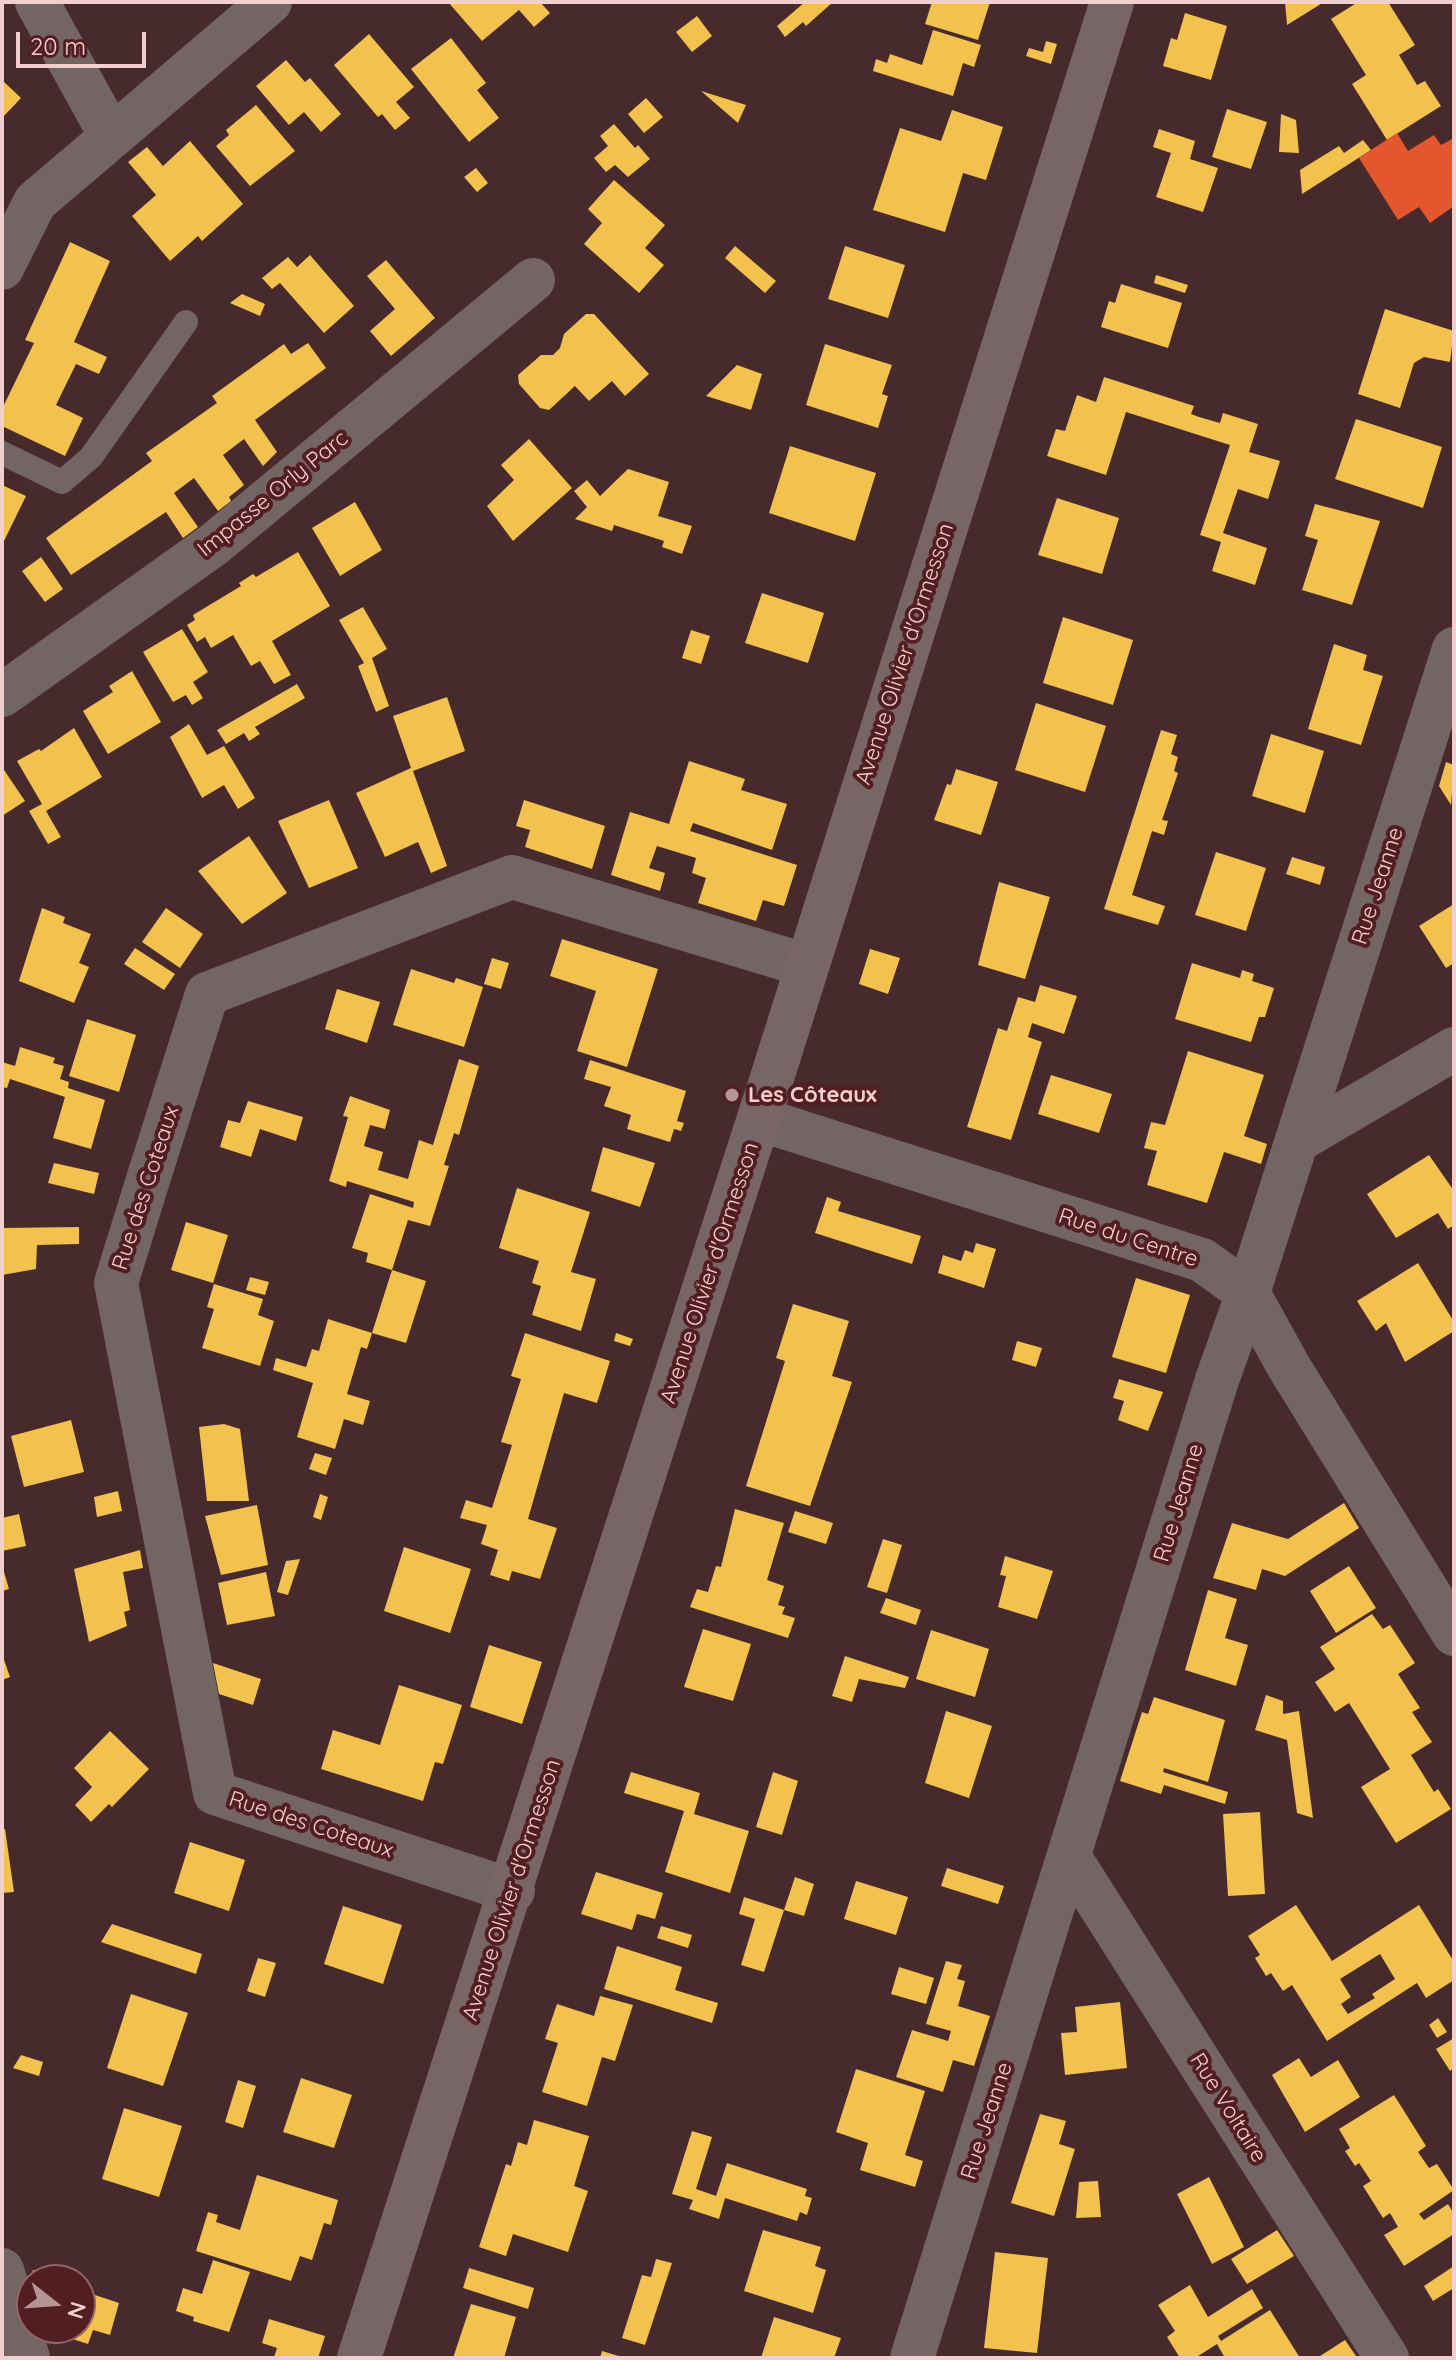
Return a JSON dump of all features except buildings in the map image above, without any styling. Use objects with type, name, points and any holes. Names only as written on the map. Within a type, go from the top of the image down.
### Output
[{"type":"main road","name":"Avenue Olivier d'Ormesson","points":[[359,2358],[513,1891],[1112,2]]},
{"type":"street","points":[[37,2],[111,136]]},
{"type":"street","points":[[2,268],[35,202],[270,2]]},
{"type":"street","name":"Impasse Orly Parc","points":[[2,695],[213,545],[533,280]]},
{"type":"street","name":"Rue Jeanne","points":[[912,2358],[1217,1380],[1248,1293],[1454,649]]},
{"type":"street","name":"Rue des Coteaux","points":[[513,1891],[215,1793],[116,1283],[152,1168],[207,994],[512,877],[805,965]]},
{"type":"street","points":[[1297,1141],[1454,1049]]},
{"type":"street","name":"Rue du Centre","points":[[759,1119],[1202,1260],[1248,1293],[1289,1367],[1454,1634]]},
{"type":"street","name":"Rue Voltaire","points":[[1070,1858],[1387,2358]]},
{"type":"street","points":[[2,2270],[28,2358]]},
{"type":"lane","points":[[2,453],[62,482],[91,457],[186,322]]},
{"type":"place","name":"Les Côteaux","points":[[732,1095]]}]
